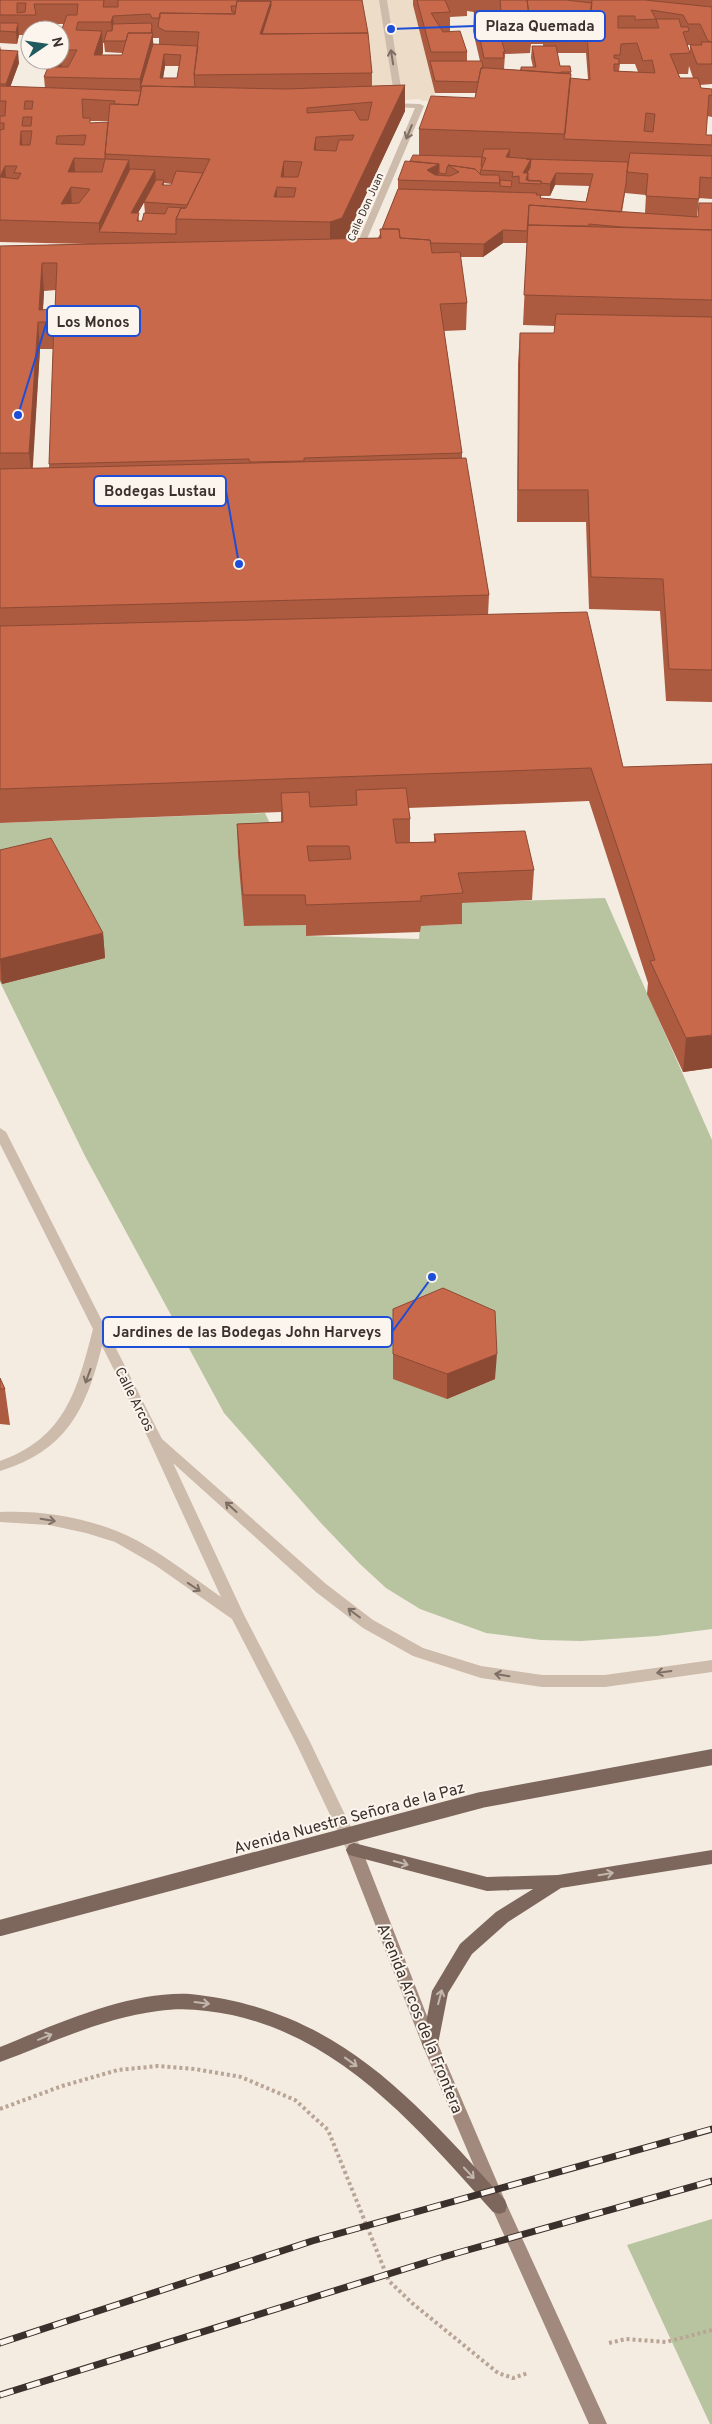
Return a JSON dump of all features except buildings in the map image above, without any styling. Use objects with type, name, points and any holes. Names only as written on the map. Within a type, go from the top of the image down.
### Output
[{"type":"main road","name":"Avenida Nuestra Señora de la Paz","points":[[0,1928],[481,1800],[712,1757]]},
{"type":"main road","points":[[354,1850],[487,1884],[558,1882],[712,1856]]},
{"type":"main road","name":"Avenida Arcos de la Frontera","points":[[354,1850],[430,2044],[499,2206],[598,2424]]},
{"type":"main road","points":[[430,2044],[440,1991],[466,1949],[502,1917],[558,1882]]},
{"type":"main road","points":[[0,2055],[70,2027],[117,2011],[182,2001],[236,2008],[278,2019],[315,2037],[408,2107],[499,2206]]},
{"type":"street","points":[[381,105],[400,105],[383,0]]},
{"type":"street","name":"Calle Don Juan","points":[[345,257],[355,257],[420,106],[400,105]]},
{"type":"street","points":[[398,160],[408,161]]},
{"type":"street","name":"Calle Arcos","points":[[0,1132],[155,1438],[237,1616]]},
{"type":"street","points":[[0,1466],[33,1452],[54,1435],[71,1416],[89,1373],[100,1329]]},
{"type":"street","points":[[155,1438],[321,1588],[368,1624],[418,1652],[481,1672],[542,1681],[605,1681],[712,1666]]},
{"type":"street","points":[[0,1517],[52,1520],[90,1529],[132,1545],[237,1616]]},
{"type":"street","name":"Avenida Arcos de la Frontera","points":[[237,1616],[303,1742],[354,1850]]},
{"type":"path","points":[[0,2110],[62,2086],[118,2070],[158,2066],[195,2069],[241,2077],[295,2100],[328,2130],[388,2281],[498,2373],[513,2378],[528,2373]]},
{"type":"path","points":[[615,2341],[626,2339],[666,2342],[712,2330]]},
{"type":"green space","points":[[265,813],[284,852],[306,925],[307,936],[419,939],[420,926],[462,924],[457,903],[605,898],[712,1140],[712,1629],[657,1636],[581,1641],[541,1640],[486,1633],[420,1609],[386,1588],[360,1564],[320,1522],[224,1413],[85,1156],[0,982],[0,823]]},
{"type":"green space","points":[[712,2219],[712,2424],[710,2424],[627,2245]]},
{"type":"shaded area","points":[[360,0],[414,0],[413,5],[435,93],[434,101],[422,101],[420,99],[373,102]]},
{"type":"railway","points":[[0,2343],[312,2241],[712,2129]]},
{"type":"railway","points":[[0,2395],[443,2257],[712,2181]]},
{"type":"place","name":"Plaza Quemada","points":[[391,29]]},
{"type":"place","name":"Los Monos","points":[[18,415]]},
{"type":"place","name":"Bodegas Lustau","points":[[239,564]]},
{"type":"place","name":"Jardines de las Bodegas John Harveys","points":[[432,1277]]}]
